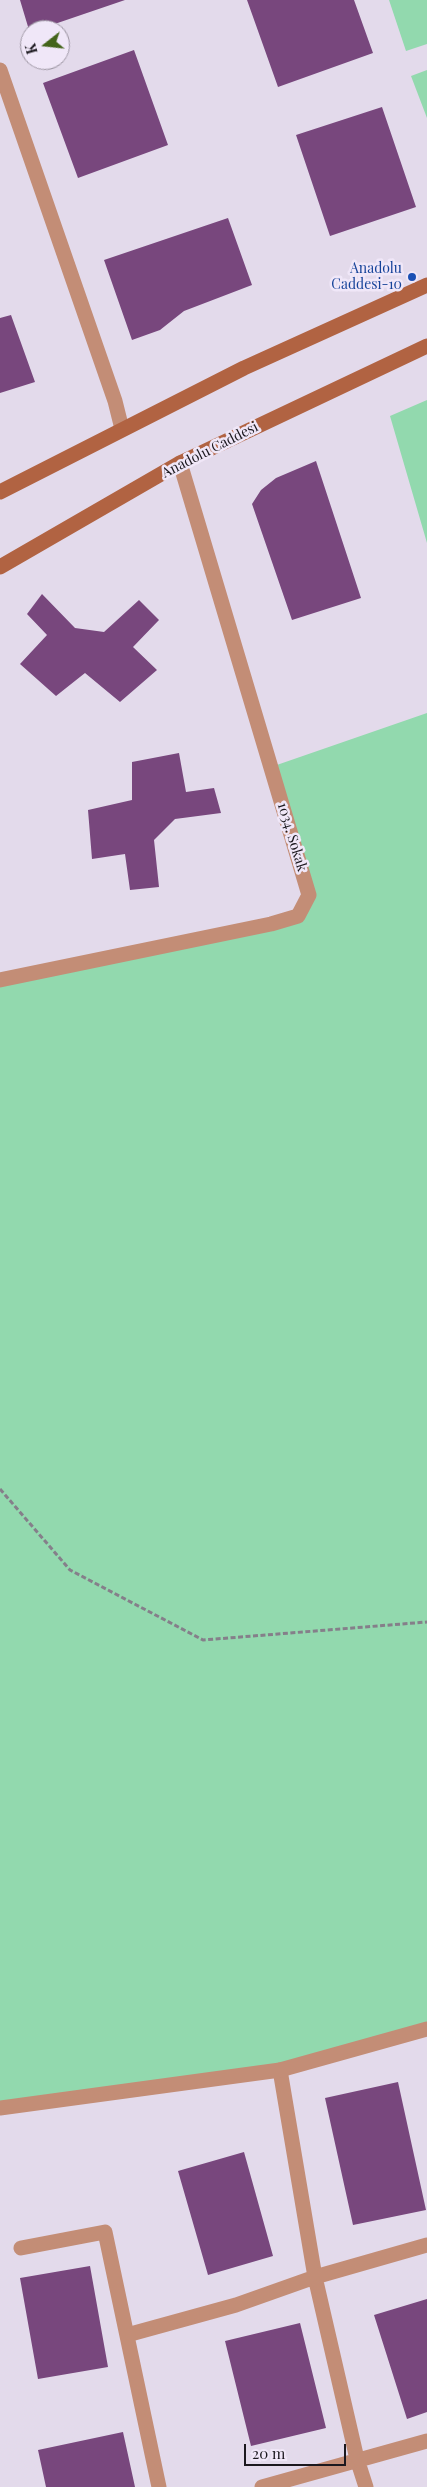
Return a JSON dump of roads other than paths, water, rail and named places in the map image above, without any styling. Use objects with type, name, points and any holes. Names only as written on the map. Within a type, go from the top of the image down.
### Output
[{"type":"main road","points":[[0,492],[244,368],[427,285]]},
{"type":"main road","name":"Anadolu Caddesi","points":[[0,567],[180,463],[427,346]]},
{"type":"street","points":[[0,70],[115,400],[122,430]]},
{"type":"street","name":"1034. Sokak","points":[[0,980],[271,924],[298,916],[310,895],[180,463]]},
{"type":"street","points":[[0,2108],[280,2070],[427,2029]]},
{"type":"street","points":[[280,2070],[315,2277],[357,2459],[366,2487]]},
{"type":"street","points":[[21,2248],[105,2232],[159,2487]]},
{"type":"street","points":[[127,2336],[236,2305],[315,2277],[427,2245]]},
{"type":"street","points":[[262,2487],[427,2441]]},
{"type":"place","name":"Anadolu Caddesi-10","points":[[412,277]]}]
